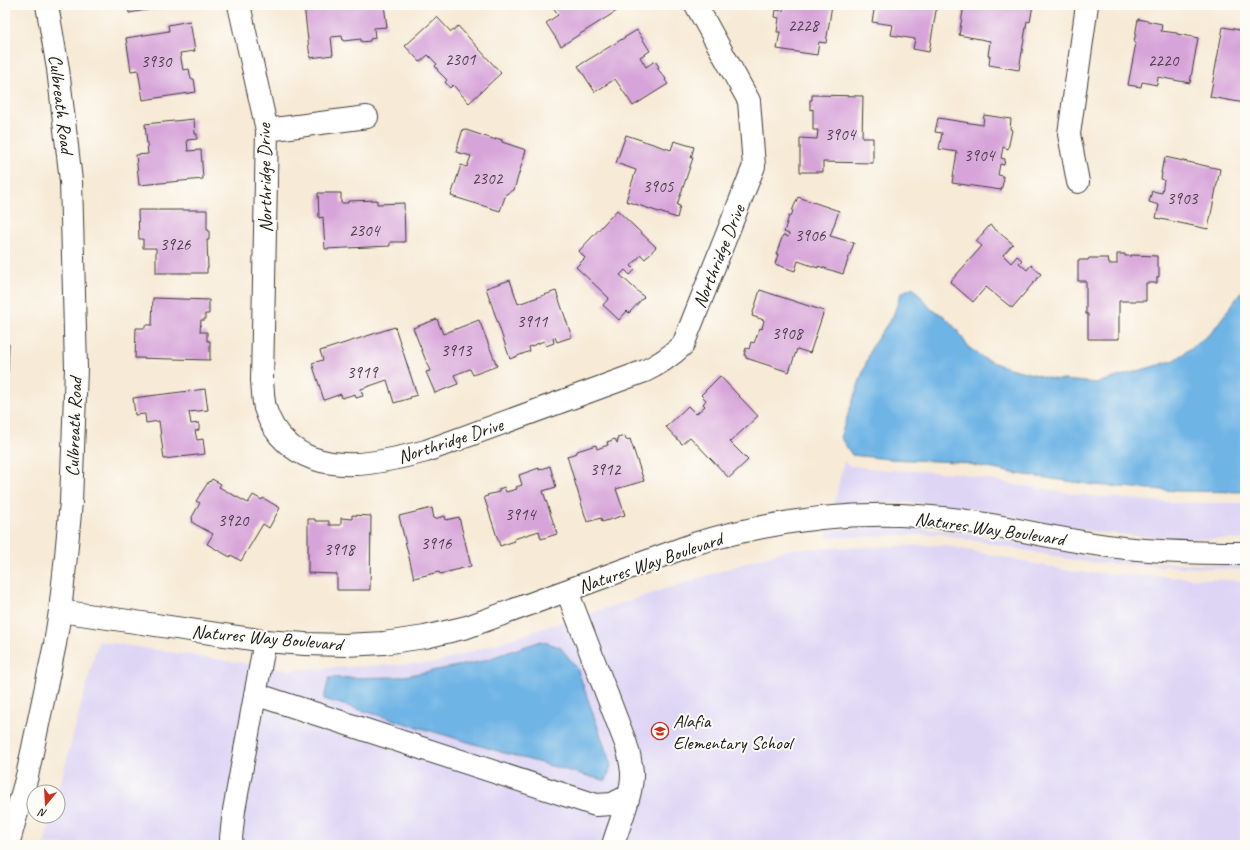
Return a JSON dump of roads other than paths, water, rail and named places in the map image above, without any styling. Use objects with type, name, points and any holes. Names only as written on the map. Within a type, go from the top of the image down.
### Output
[{"type":"street","name":"Culbreath Road","points":[[8,845],[27,776],[55,644],[60,611],[71,502],[76,368],[71,182],[58,69],[47,5]]},
{"type":"street","name":"Northridge Drive","points":[[239,5],[267,130],[262,381],[268,415],[277,432],[298,452],[307,457],[327,462],[348,464],[369,463],[426,451],[645,371],[660,364],[683,345],[754,166],[749,101],[696,5]]},
{"type":"street","points":[[1078,182],[1069,134],[1087,5]]},
{"type":"street","points":[[267,130],[367,117]]},
{"type":"street","name":"Natures Way Boulevard","points":[[60,611],[265,641],[345,645],[405,641],[467,627],[697,543],[726,534],[798,520],[875,514],[962,520],[1095,544],[1137,549],[1245,553]]},
{"type":"street","points":[[568,591],[626,744],[632,772],[628,796],[613,845]]},
{"type":"street","points":[[232,845],[234,810],[265,641]]},
{"type":"street","points":[[255,694],[596,805],[612,804],[628,796]]},
{"type":"water","points":[[913,287],[931,309],[944,316],[958,331],[968,347],[985,359],[1002,366],[1052,379],[1097,383],[1175,360],[1211,333],[1245,287],[1245,492],[1177,491],[1094,485],[1018,474],[958,462],[888,459],[852,455],[840,437],[872,346],[893,316],[901,293]]},
{"type":"water","points":[[541,641],[560,647],[577,668],[611,765],[606,781],[508,754],[324,699],[329,678],[399,677],[479,662]]},
{"type":"place","name":"Alafia Elementary School","points":[[660,731]]}]
